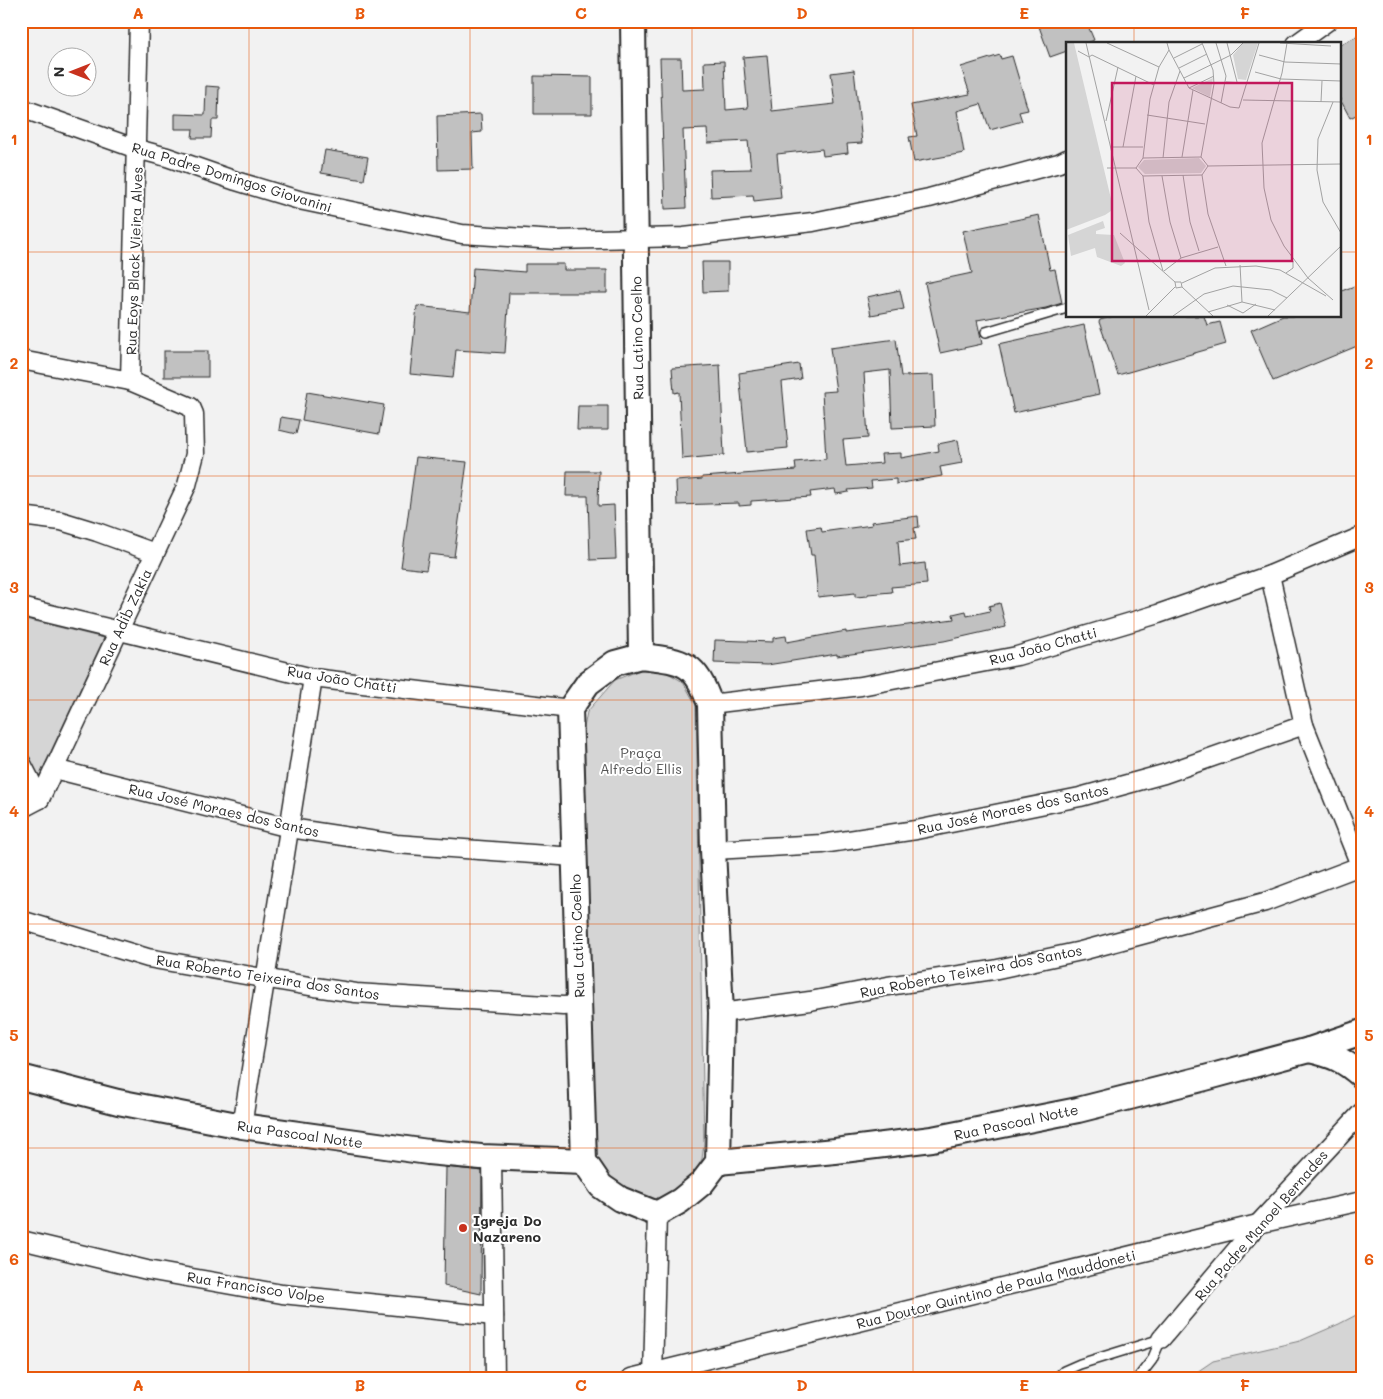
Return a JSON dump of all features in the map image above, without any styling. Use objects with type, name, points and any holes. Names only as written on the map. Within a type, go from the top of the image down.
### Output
[{"type":"street","name":"Rua Eoys Black Vieira Alves","points":[[130,382],[139,21]]},
{"type":"street","name":"Rua Latino Coelho","points":[[633,21],[641,656]]},
{"type":"street","points":[[1299,42],[1328,21]]},
{"type":"street","name":"Rua Padre Domingos Giovanini","points":[[21,108],[57,119],[137,149],[299,200],[462,234],[555,240],[684,237],[813,222],[929,198],[1066,159]]},
{"type":"street","points":[[21,360],[130,382]]},
{"type":"street","name":"Rua Adib Zakia","points":[[40,799],[187,485],[195,454],[193,410],[191,407],[130,382]]},
{"type":"street","points":[[21,516],[61,522],[97,532],[155,553]]},
{"type":"street","name":"Rua João Chatti","points":[[710,704],[861,686],[1017,656],[1158,614],[1270,576],[1362,536]]},
{"type":"street","points":[[1270,576],[1304,725],[1361,868]]},
{"type":"street","name":"Rua João Chatti","points":[[21,608],[313,678],[570,709]]},
{"type":"street","points":[[570,709],[588,683],[616,663],[641,656],[666,659],[687,665],[703,682],[710,704],[712,850],[721,1013],[718,1162],[695,1189],[680,1201],[657,1214]]},
{"type":"street","points":[[242,1126],[313,678]]},
{"type":"street","name":"Rua Latino Coelho","points":[[570,709],[584,1161]]},
{"type":"street","name":"Rua José Moraes dos Santos","points":[[712,850],[822,844],[916,830],[1080,797],[1164,774],[1304,725]]},
{"type":"street","points":[[21,762],[40,799],[21,809]]},
{"type":"street","name":"Rua José Moraes dos Santos","points":[[54,769],[290,828],[396,844],[574,857]]},
{"type":"street","name":"Rua Roberto Teixeira dos Santos","points":[[721,1013],[810,1001],[888,986],[993,970],[1081,951],[1265,902],[1361,868]]},
{"type":"street","name":"Rua Roberto Teixeira dos Santos","points":[[21,920],[148,958],[356,993],[484,1002],[579,1005]]},
{"type":"street","name":"Rua Pascoal Notte","points":[[718,1162],[835,1151],[932,1139],[1078,1110],[1309,1050],[1362,1032]]},
{"type":"street","points":[[1309,1050],[1327,1054],[1345,1062],[1362,1076]]},
{"type":"street","name":"Rua Pascoal Notte","points":[[21,1077],[118,1102],[242,1126],[428,1152],[584,1161]]},
{"type":"street","name":"Rua Padre Manoel Bernades","points":[[1161,1339],[1258,1224],[1362,1112]]},
{"type":"street","points":[[492,1157],[495,1378]]},
{"type":"street","points":[[584,1161],[601,1186],[620,1200],[657,1214]]},
{"type":"street","name":"Rua Doutor Quintino de Paula Mauddoneti","points":[[631,1378],[653,1375],[1258,1224],[1362,1201]]},
{"type":"street","points":[[653,1375],[657,1214]]},
{"type":"street","name":"Rua Francisco Volpe","points":[[21,1240],[147,1270],[282,1294],[494,1316]]},
{"type":"lane","points":[[986,332],[1066,308]]},
{"type":"lane","points":[[1057,1378],[1080,1364],[1161,1339]]},
{"type":"lane","points":[[1138,1378],[1152,1360],[1161,1339]]},
{"type":"green space","points":[[21,618],[104,638],[38,779],[21,745]]},
{"type":"green space","name":"Praça Alfredo Ellis","points":[[640,670],[663,670],[683,682],[696,705],[704,1143],[702,1159],[695,1174],[681,1190],[649,1201],[632,1200],[601,1174],[594,1154],[584,728],[587,712],[615,680]]},
{"type":"green space","points":[[1362,1312],[1362,1378],[1188,1378],[1213,1361],[1300,1341]]},
{"type":"building","points":[[1037,21],[1086,21],[1094,40],[1090,42],[1066,42],[1066,51],[1050,57]]},
{"type":"building","points":[[1362,34],[1362,112],[1350,118],[1340,99],[1340,45]]},
{"type":"building","points":[[767,55],[772,111],[835,104],[831,73],[854,70],[862,143],[847,144],[848,153],[823,156],[822,149],[777,154],[781,198],[754,201],[753,195],[711,197],[710,170],[751,169],[748,141],[708,143],[707,129],[683,130],[686,208],[665,209],[660,58],[681,58],[682,90],[705,89],[704,62],[724,61],[726,110],[748,108],[743,57]]},
{"type":"building","points":[[1000,55],[1001,59],[1012,56],[1028,110],[1019,112],[1022,121],[990,130],[981,104],[957,111],[964,153],[914,162],[909,137],[917,136],[911,105],[970,94],[961,67]]},
{"type":"building","points":[[534,76],[592,77],[592,114],[534,114]]},
{"type":"building","points":[[206,86],[219,87],[218,120],[212,120],[211,138],[192,138],[193,129],[175,129],[175,114],[205,115]]},
{"type":"building","points":[[481,114],[482,132],[472,133],[473,169],[438,170],[437,116]]},
{"type":"building","points":[[325,150],[368,157],[364,180],[321,173]]},
{"type":"building","points":[[1039,215],[1050,270],[1055,269],[1062,303],[1046,308],[977,320],[982,344],[940,353],[925,283],[972,273],[963,231]]},
{"type":"building","points":[[702,262],[728,262],[728,291],[703,292]]},
{"type":"building","points":[[525,264],[564,264],[564,270],[607,270],[607,293],[509,293],[505,353],[456,350],[453,378],[410,374],[417,306],[470,312],[473,268],[525,272]]},
{"type":"building","points":[[1362,283],[1362,344],[1273,381],[1251,330],[1278,318],[1340,318],[1340,292]]},
{"type":"building","points":[[900,290],[904,309],[871,315],[867,297]]},
{"type":"building","points":[[1107,318],[1205,318],[1207,325],[1220,322],[1226,344],[1118,375],[1099,322]]},
{"type":"building","points":[[1084,325],[1099,394],[1014,413],[999,344]]},
{"type":"building","points":[[896,339],[901,376],[933,375],[935,426],[892,428],[890,370],[864,373],[868,438],[843,440],[846,466],[882,463],[881,454],[901,453],[901,458],[939,451],[938,444],[958,440],[962,463],[940,467],[942,476],[896,484],[896,479],[871,481],[872,488],[848,490],[849,492],[836,494],[835,489],[810,492],[811,497],[751,501],[751,505],[739,506],[739,503],[677,505],[676,481],[702,479],[702,477],[796,470],[795,462],[826,459],[822,392],[836,391],[830,348]]},
{"type":"building","points":[[164,351],[208,351],[208,377],[164,377]]},
{"type":"building","points":[[799,364],[801,379],[782,382],[788,448],[747,452],[739,373]]},
{"type":"building","points":[[720,365],[724,455],[682,459],[679,392],[674,393],[672,368]]},
{"type":"building","points":[[307,392],[384,405],[379,434],[302,420]]},
{"type":"building","points":[[578,406],[608,406],[608,430],[577,430]]},
{"type":"building","points":[[281,417],[299,420],[296,434],[279,430]]},
{"type":"building","points":[[416,457],[467,462],[454,557],[429,554],[426,570],[401,567]]},
{"type":"building","points":[[567,471],[599,471],[598,506],[614,505],[616,559],[590,560],[588,496],[566,496]]},
{"type":"building","points":[[918,516],[919,527],[914,528],[916,539],[898,541],[900,566],[925,563],[927,584],[891,587],[892,592],[868,594],[868,596],[855,597],[855,593],[818,597],[814,555],[811,555],[807,529],[821,527],[822,532],[872,525],[871,522]]},
{"type":"building","points":[[1000,603],[1006,627],[944,641],[767,665],[714,663],[715,640],[773,642],[773,638],[786,636],[787,642],[846,631],[846,633],[954,619],[953,614],[966,611],[967,616],[990,611],[989,606]]},
{"type":"building","name":"Igreja Do Nazareno","points":[[446,1167],[482,1171],[481,1294],[444,1286]]},
{"type":"place","name":"Igreja Do Nazareno","points":[[463,1228]]}]
